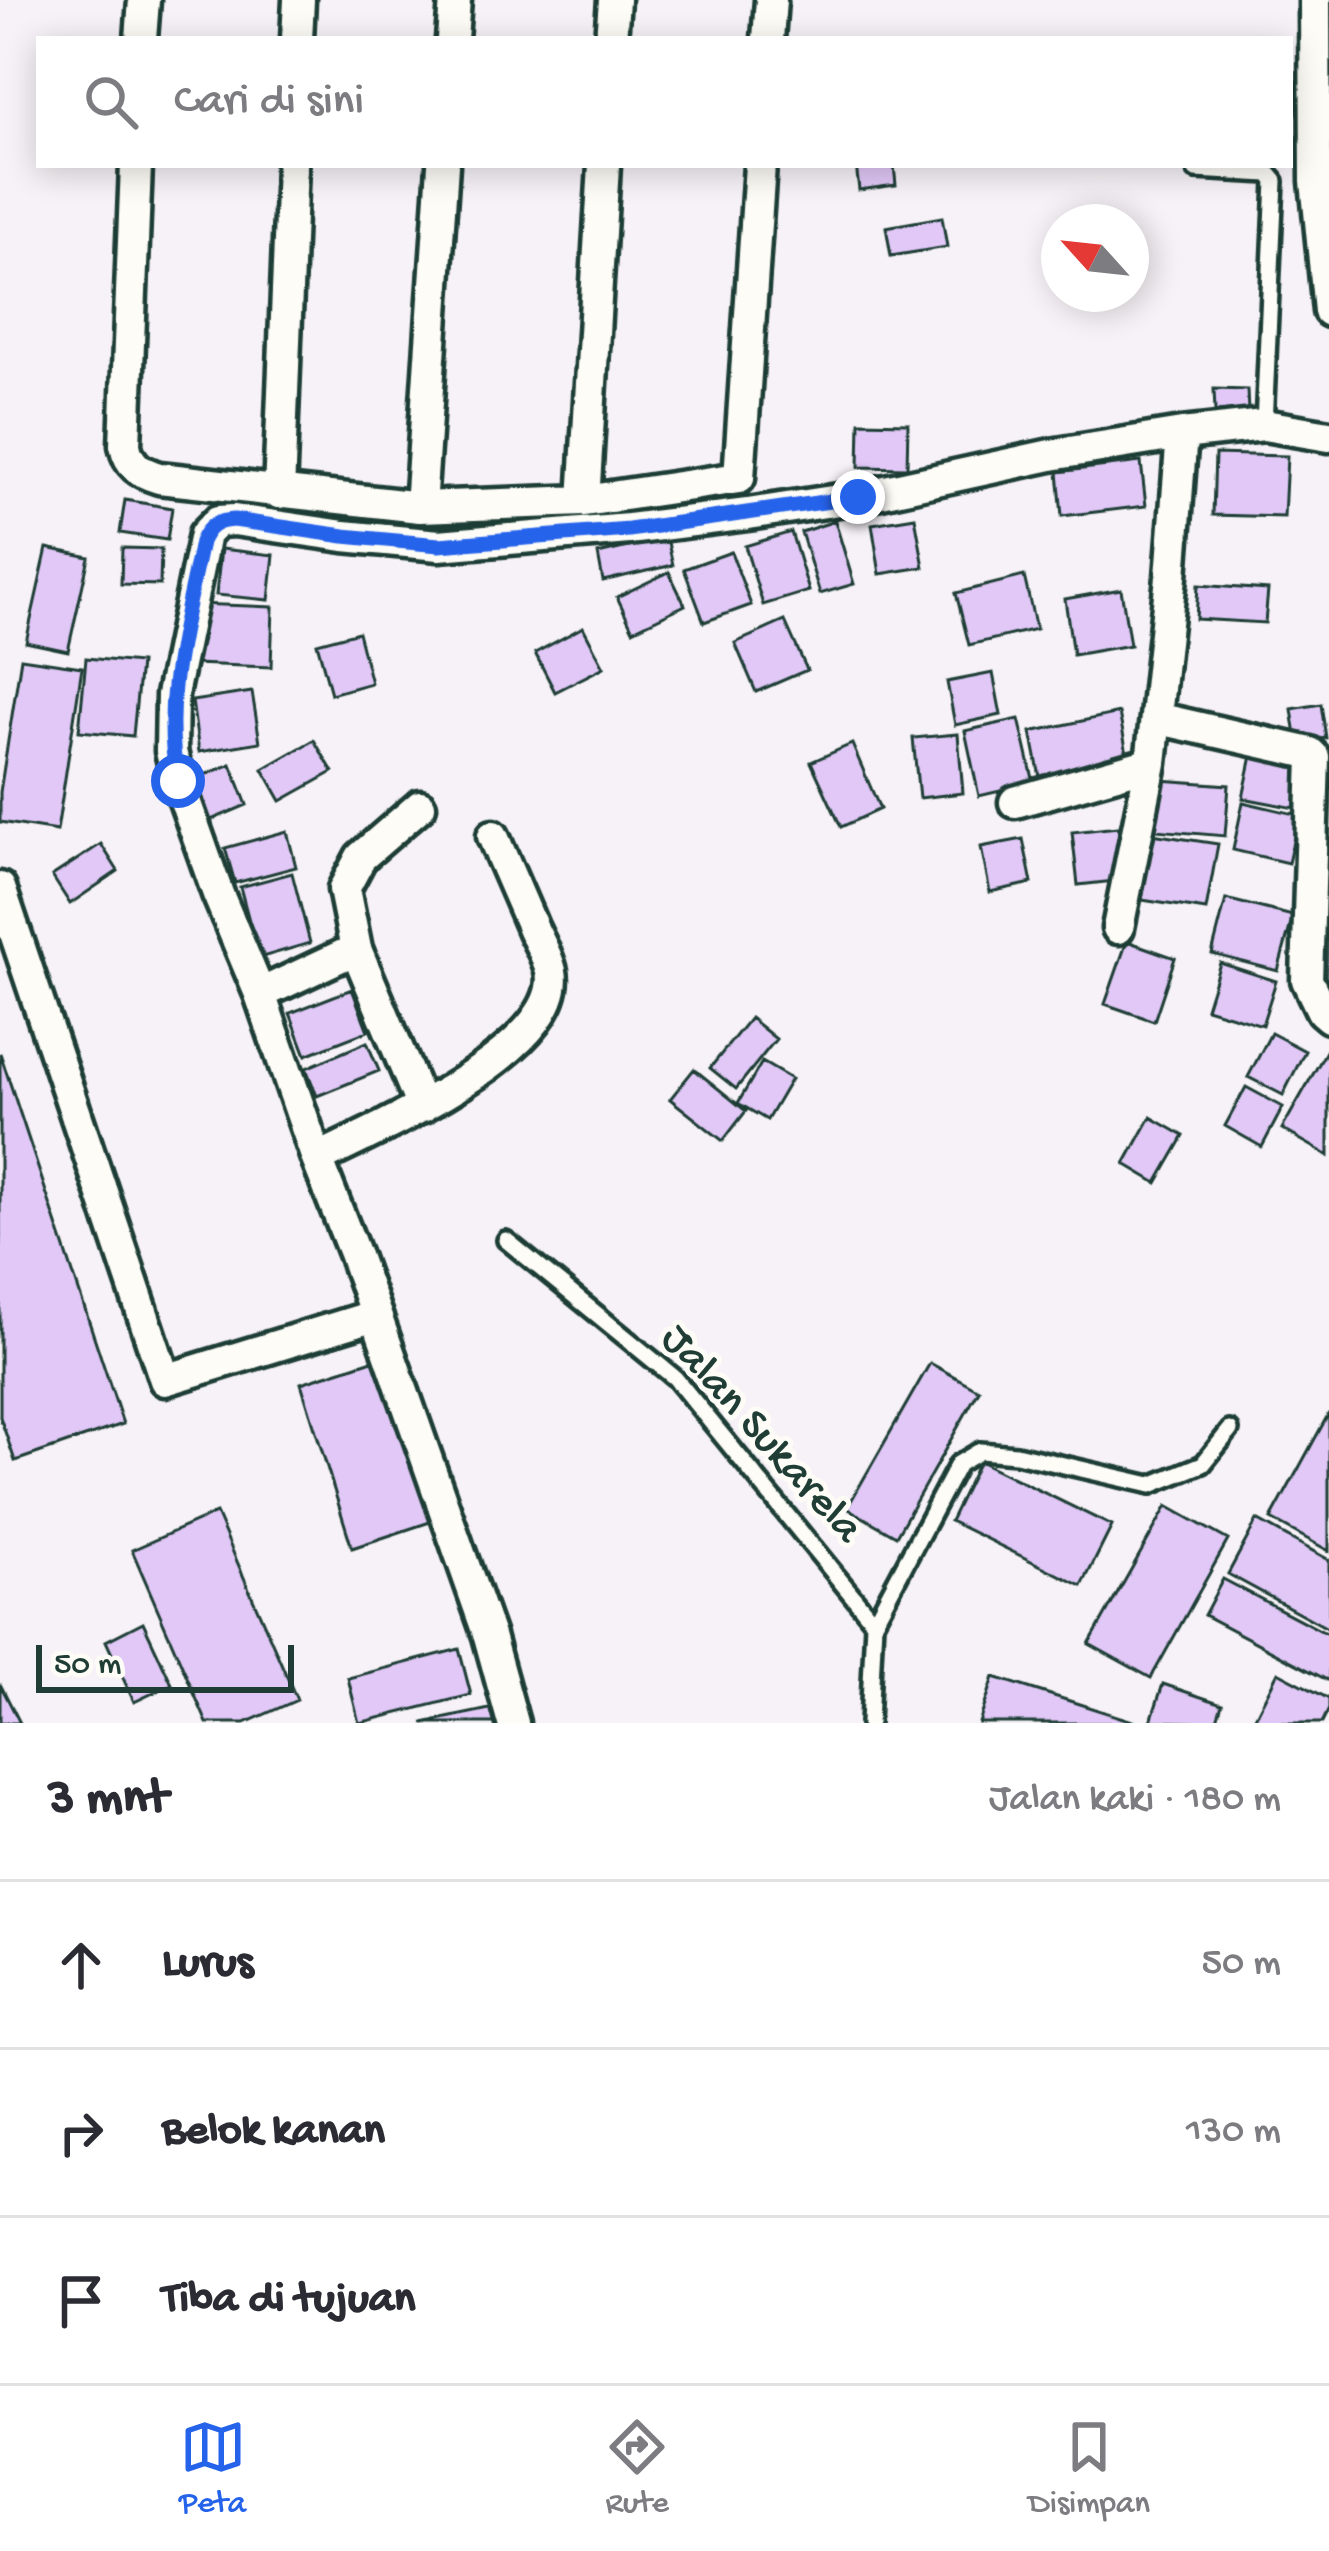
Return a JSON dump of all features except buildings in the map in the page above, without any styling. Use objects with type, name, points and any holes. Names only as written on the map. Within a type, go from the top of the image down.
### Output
[{"type":"street","points":[[141,36],[144,0]]},
{"type":"street","points":[[297,36],[299,0]]},
{"type":"street","points":[[452,36],[454,0]]},
{"type":"street","points":[[611,36],[614,0]]},
{"type":"street","points":[[768,36],[771,0]]},
{"type":"street","points":[[1315,0],[1316,181],[1329,311]]},
{"type":"street","points":[[136,168],[124,446],[136,469],[159,478],[420,507],[584,501],[739,478],[760,168]]},
{"type":"street","points":[[279,493],[292,168]]},
{"type":"street","points":[[420,507],[443,168]]},
{"type":"street","points":[[584,501],[604,168]]},
{"type":"street","points":[[513,1723],[489,1636],[376,1316],[178,781],[171,751],[172,695],[201,542],[214,524],[234,520],[439,545],[629,530],[858,497],[1051,454],[1182,434],[1264,425],[1329,436]]},
{"type":"street","points":[[1118,928],[1151,763],[1182,434]]},
{"type":"street","points":[[1156,718],[1314,757],[1307,980],[1329,1018]]},
{"type":"street","points":[[1015,802],[1151,763]]},
{"type":"street","points":[[420,806],[361,857],[344,889],[356,949],[422,1106]]},
{"type":"street","points":[[317,1159],[422,1106],[489,1065],[532,1028],[549,996],[551,970],[493,836]]},
{"type":"street","points":[[0,888],[165,1380],[376,1316]]},
{"type":"street","points":[[260,994],[356,949]]},
{"type":"lane","points":[[1196,170],[1269,174],[1275,182],[1264,425]]},
{"type":"lane","name":"Jalan Sukarela","points":[[506,1240],[674,1378],[874,1622]]},
{"type":"lane","points":[[869,1723],[874,1622],[958,1464],[980,1451],[1016,1454],[1151,1484],[1203,1464],[1230,1430]]},
{"type":"route","points":[[178,781],[171,751],[172,695],[201,542],[218,521],[439,545],[629,530],[858,497]]}]
